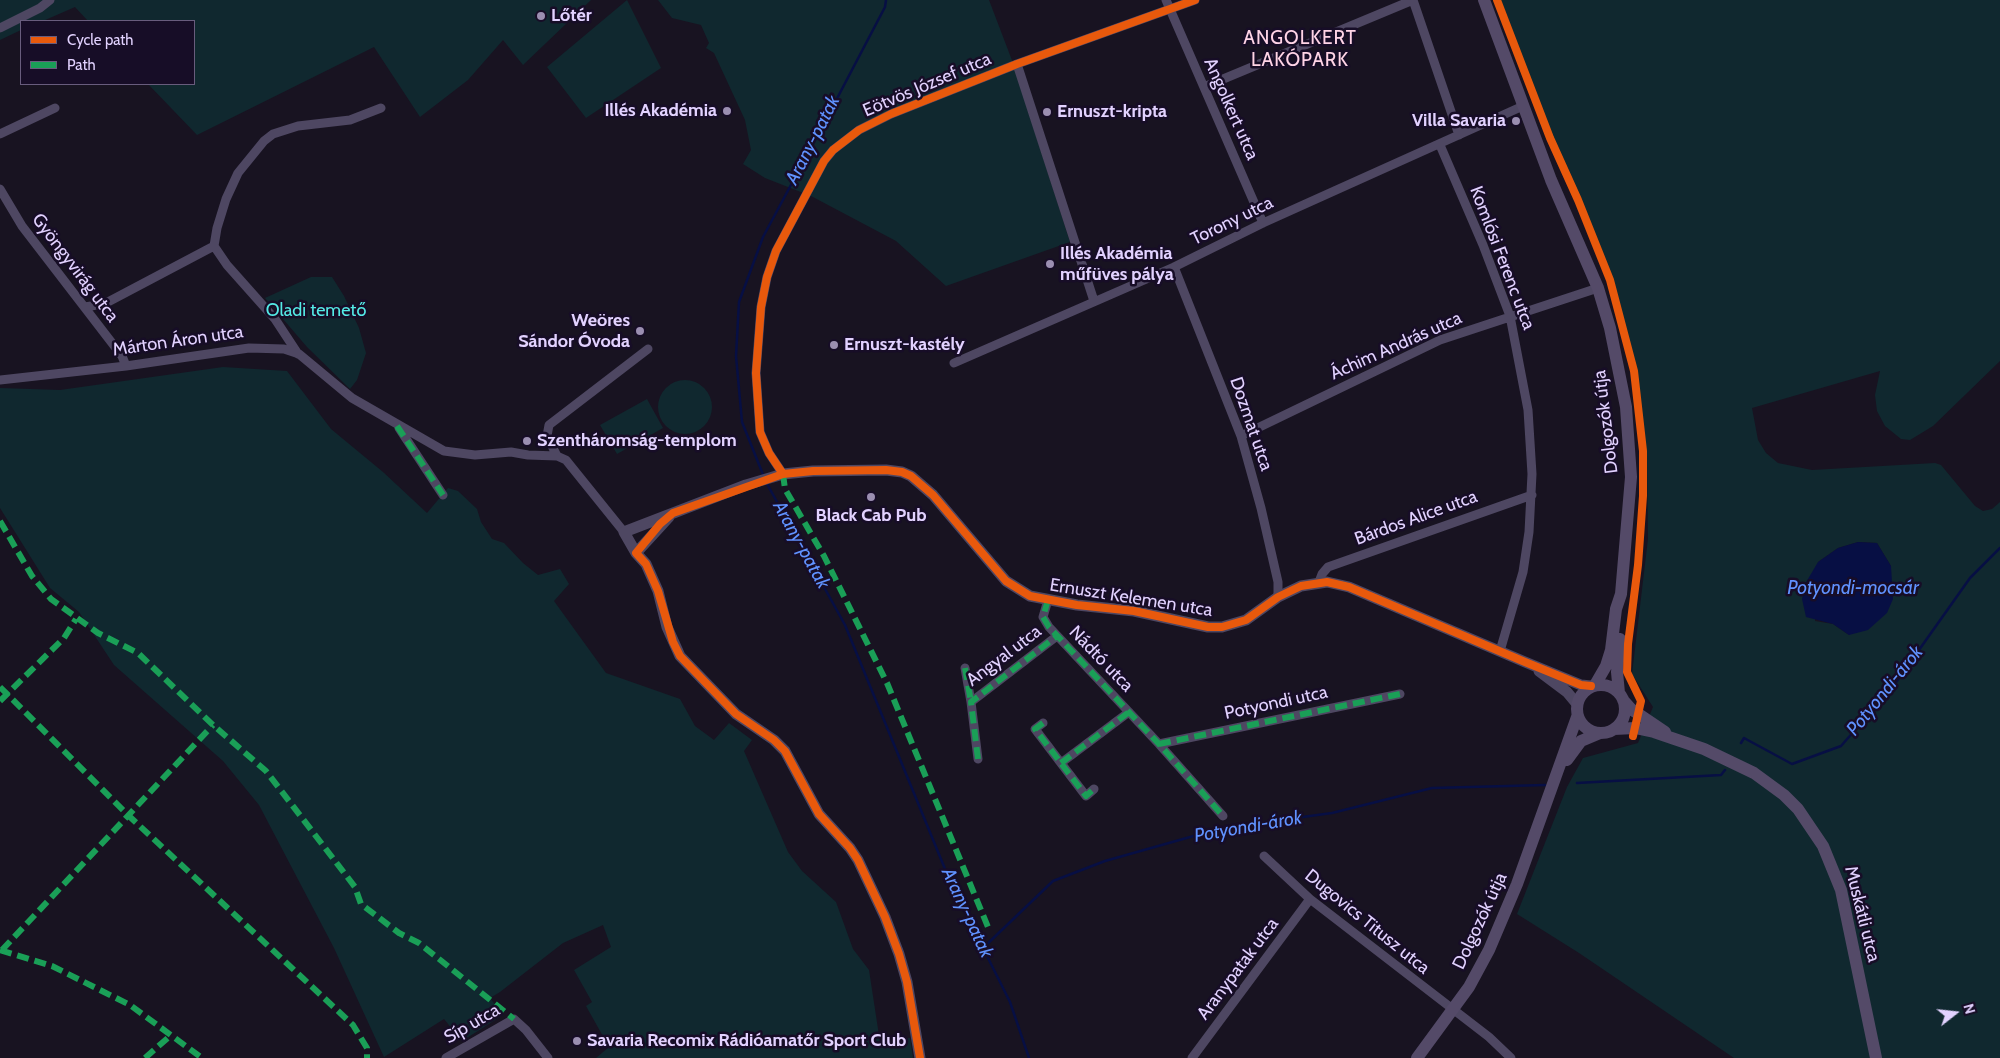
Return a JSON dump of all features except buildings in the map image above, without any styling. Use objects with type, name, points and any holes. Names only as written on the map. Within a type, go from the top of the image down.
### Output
[{"type":"main road","name":"Dolgozók útja","points":[[1484,0],[1551,180],[1598,288],[1610,328],[1620,375],[1630,453],[1630,500],[1621,594],[1616,609],[1611,650],[1606,666],[1593,685]]},
{"type":"main road","name":"Dolgozók útja","points":[[1621,594],[1623,606],[1617,672],[1621,696]]},
{"type":"main road","points":[[1593,685],[1609,685],[1621,696],[1624,716],[1614,729],[1600,733],[1588,730],[1577,710],[1583,691],[1593,685]]},
{"type":"main road","name":"Muskátli utca","points":[[1621,696],[1631,709],[1675,738]]},
{"type":"main road","name":"Dolgozók útja","points":[[1417,1058],[1469,987],[1499,929],[1553,786],[1577,710]]},
{"type":"main road","name":"Muskátli utca","points":[[1614,729],[1635,728],[1675,738],[1704,749],[1754,773],[1784,795],[1811,826],[1834,868],[1841,890],[1876,1058]]},
{"type":"main road","name":"Dolgozók útja","points":[[1553,786],[1568,757],[1581,741],[1600,733]]},
{"type":"street","points":[[0,28],[40,8],[50,0]]},
{"type":"street","name":"Angolkert utca","points":[[1166,0],[1263,223]]},
{"type":"street","name":"Eötvös József utca","points":[[780,474],[760,432],[756,373],[762,307],[767,277],[776,252],[824,161],[843,141],[891,114],[1018,64],[1195,0]]},
{"type":"street","points":[[1204,87],[1413,0],[1459,135]]},
{"type":"street","points":[[1018,64],[1094,301]]},
{"type":"street","name":"Torony utca","points":[[954,364],[1174,267],[1263,223],[1440,145],[1523,106]]},
{"type":"street","points":[[0,134],[55,108]]},
{"type":"street","points":[[298,354],[276,319],[227,265],[214,246],[217,228],[226,199],[238,173],[264,141],[283,129],[350,120],[381,108]]},
{"type":"street","name":"Komlósi Ferenc utca","points":[[1440,145],[1483,245],[1510,316],[1528,410],[1532,495],[1523,572],[1500,651]]},
{"type":"street","name":"Gyöngyvirág utca","points":[[0,189],[22,226],[86,307],[122,356],[126,366]]},
{"type":"street","points":[[86,307],[106,303],[214,246]]},
{"type":"street","name":"Dozmat utca","points":[[1174,267],[1240,436],[1261,508],[1278,582],[1278,597]]},
{"type":"street","name":"Áchim András utca","points":[[1240,436],[1440,340],[1598,288]]},
{"type":"street","name":"Márton Áron utca","points":[[0,380],[126,366],[248,348],[274,348],[298,354],[352,398],[430,444],[456,454],[474,455],[511,452],[528,455],[557,456]]},
{"type":"street","points":[[648,349],[549,425],[547,436],[557,456],[566,460],[575,469],[624,532],[636,553],[646,564],[653,579],[667,627],[680,656],[736,714],[774,740],[785,751],[819,814],[850,848],[858,860],[878,901],[899,954],[907,982],[920,1058]]},
{"type":"street","name":"Márton Áron utca","points":[[397,426],[443,495]]},
{"type":"street","name":"Ernuszt Kelemen utca","points":[[624,532],[746,485],[780,474],[813,471],[886,470],[911,476],[934,495],[1006,581],[1030,596],[1048,600],[1134,610],[1208,628],[1234,625],[1259,611],[1278,597],[1300,586],[1319,582],[1349,588],[1525,662],[1581,684],[1593,685]]},
{"type":"street","name":"Bárdos Alice utca","points":[[1319,582],[1322,574],[1328,567],[1532,495]]},
{"type":"street","points":[[636,553],[660,524],[673,513]]},
{"type":"street","name":"Nádtó utca","points":[[1048,600],[1043,617],[1057,636],[1130,712],[1223,816]]},
{"type":"street","name":"Angyal utca","points":[[971,702],[1057,636]]},
{"type":"street","name":"Ernuszt Kelemen utca","points":[[1525,662],[1567,692],[1577,710]]},
{"type":"street","name":"Angyal utca","points":[[966,668],[978,759]]},
{"type":"street","name":"Potyondi utca","points":[[1159,744],[1400,694]]},
{"type":"street","name":"Nádtó utca","points":[[1061,763],[1130,712]]},
{"type":"street","points":[[1043,723],[1035,729],[1086,796],[1094,789]]},
{"type":"street","name":"Dugovics Titusz utca","points":[[1264,856],[1310,899],[1489,1037],[1511,1058]]},
{"type":"street","name":"Aranypatak utca","points":[[1192,1058],[1310,899]]},
{"type":"street","name":"Síp utca","points":[[446,1058],[514,1019],[526,1030],[548,1058]]},
{"type":"green space","points":[[0,0],[591,0],[523,65],[503,40],[468,80],[420,117],[374,47],[197,135],[149,85],[195,85],[195,20],[87,20],[75,7],[45,20],[20,20],[20,30],[0,40]]},
{"type":"green space","points":[[627,0],[661,68],[586,118],[547,67]]},
{"type":"green space","points":[[658,0],[989,0],[1013,63],[1070,242],[946,286],[896,241],[811,196],[765,178],[743,164],[751,150],[745,120],[714,53],[706,48],[709,43],[701,25],[672,18]]},
{"type":"green space","points":[[1501,0],[2000,0],[2000,361],[1933,426],[1910,440],[1901,439],[1885,426],[1877,411],[1875,395],[1880,371],[1752,408],[1758,440],[1766,453],[1778,463],[1812,470],[1935,463],[1941,465],[1975,506],[1983,511],[1992,509],[2000,502],[2000,1058],[1734,1058],[1579,953],[1517,914],[1567,787],[1583,758],[1638,743],[1653,707],[1632,674],[1648,539],[1647,456],[1636,376],[1613,283],[1536,95]],"holes":[[[1858,542],[1877,543],[1891,566],[1849,635],[1833,624],[1815,621],[1818,562],[1838,548]]]},
{"type":"green space","name":"Oladi temető","points":[[311,277],[332,277],[344,296],[359,328],[366,353],[357,380],[350,389],[307,347],[265,298]]},
{"type":"green space","points":[[223,367],[287,371],[331,429],[383,472],[427,513],[448,488],[458,491],[477,509],[481,522],[492,539],[504,543],[523,563],[538,575],[560,569],[569,584],[554,601],[606,673],[680,699],[695,726],[714,740],[729,723],[752,740],[744,751],[788,852],[802,871],[836,902],[853,949],[869,970],[880,1042],[910,1038],[913,1058],[596,1058],[609,1047],[586,1006],[592,1002],[574,970],[611,947],[603,925],[563,943],[490,998],[503,1015],[462,1041],[444,1019],[384,1057],[334,948],[259,805],[223,761],[114,665],[79,612],[50,588],[0,508],[0,388],[60,390]]},
{"type":"green space","points":[[680,380],[690,380],[700,384],[708,392],[712,407],[708,422],[700,430],[690,434],[680,434],[670,430],[662,422],[658,412],[658,402],[662,392],[670,384]]},
{"type":"green space","points":[[647,399],[663,428],[617,454],[600,425]]},
{"type":"water","name":"Potyondi-mocsár","points":[[1858,542],[1877,543],[1891,566],[1893,599],[1887,613],[1868,630],[1849,635],[1833,624],[1806,617],[1802,599],[1805,584],[1818,562],[1838,548]]},
{"type":"waterway","name":"Arany-patak","points":[[764,477],[742,422],[736,356],[739,302],[763,237],[885,7],[886,0]]},
{"type":"waterway","name":"Arany-patak","points":[[766,482],[845,625],[952,886],[1010,1002],[1029,1058]]},
{"type":"waterway","name":"Potyondi-árok","points":[[1741,743],[1744,738],[1792,764],[1841,746],[1892,688],[1970,578],[2000,548]]},
{"type":"waterway","name":"Potyondi-árok","points":[[1577,783],[1721,775],[1725,770]]},
{"type":"waterway","name":"Potyondi-árok","points":[[983,948],[1053,881],[1105,861],[1222,828],[1332,813],[1432,788],[1545,785]]},
{"type":"marked path","points":[[397,426],[443,495]]},
{"type":"marked path","points":[[783,474],[785,489],[824,556],[887,683],[988,927]]},
{"type":"marked path","points":[[0,521],[32,576],[51,599],[98,633],[138,653],[213,725],[266,771],[355,887],[361,904],[399,933],[419,943],[514,1019]]},
{"type":"marked path","points":[[1048,600],[1043,617],[1049,627],[1159,744],[1223,816]]},
{"type":"marked path","points":[[0,701],[64,638],[76,619]]},
{"type":"marked path","points":[[978,759],[971,702],[1057,636]]},
{"type":"marked path","points":[[965,668],[971,702]]},
{"type":"marked path","points":[[0,687],[129,816],[353,1025],[367,1048],[367,1058]]},
{"type":"marked path","points":[[1159,744],[1400,694]]},
{"type":"marked path","points":[[1061,763],[1129,712]]},
{"type":"marked path","points":[[1043,723],[1035,729],[1086,796],[1094,789]]},
{"type":"marked path","points":[[2,950],[213,725]]},
{"type":"marked path","points":[[0,950],[52,966],[130,1005],[202,1058]]},
{"type":"marked path","points":[[145,1058],[170,1036]]},
{"type":"cycle path","points":[[783,474],[769,453],[760,432],[756,373],[761,307],[767,277],[776,251],[824,161],[833,150],[859,130],[891,114],[1017,64],[1195,0]]},
{"type":"cycle path","points":[[1497,0],[1550,138],[1578,200],[1610,280],[1634,371],[1643,451],[1643,496],[1638,565],[1628,644],[1627,672],[1641,701],[1633,736]]},
{"type":"cycle path","points":[[920,1058],[907,982],[899,954],[885,917],[858,860],[850,848],[819,814],[785,751],[774,740],[736,714],[680,656],[673,642],[658,591],[646,564],[636,553],[660,524],[673,513],[783,474],[813,471],[886,470],[902,472],[911,476],[933,495],[1006,581],[1030,596],[1077,605],[1134,611],[1208,627],[1222,627],[1246,620],[1278,597],[1301,586],[1327,582],[1349,587],[1581,685],[1591,686]]},
{"type":"place","name":"Lőtér","points":[[541,16]]},
{"type":"place","name":"Illés Akadémia","points":[[727,111]]},
{"type":"place","name":"Ernuszt-kripta","points":[[1047,112]]},
{"type":"place","name":"Villa Savaria","points":[[1516,121]]},
{"type":"place","name":"Illés Akadémia műfüves pálya","points":[[1050,264]]},
{"type":"place","name":"Weöres Sándor Óvoda","points":[[640,331]]},
{"type":"place","name":"Ernuszt-kastély","points":[[834,345]]},
{"type":"place","name":"Szentháromság-templom","points":[[527,441]]},
{"type":"place","name":"Black Cab Pub","points":[[871,497]]},
{"type":"place","name":"Savaria Recomix Rádióamatőr Sport Club","points":[[577,1041]]},
{"type":"district","name":"ANGOLKERT LAKÓPARK","points":[[1300,49]]}]
